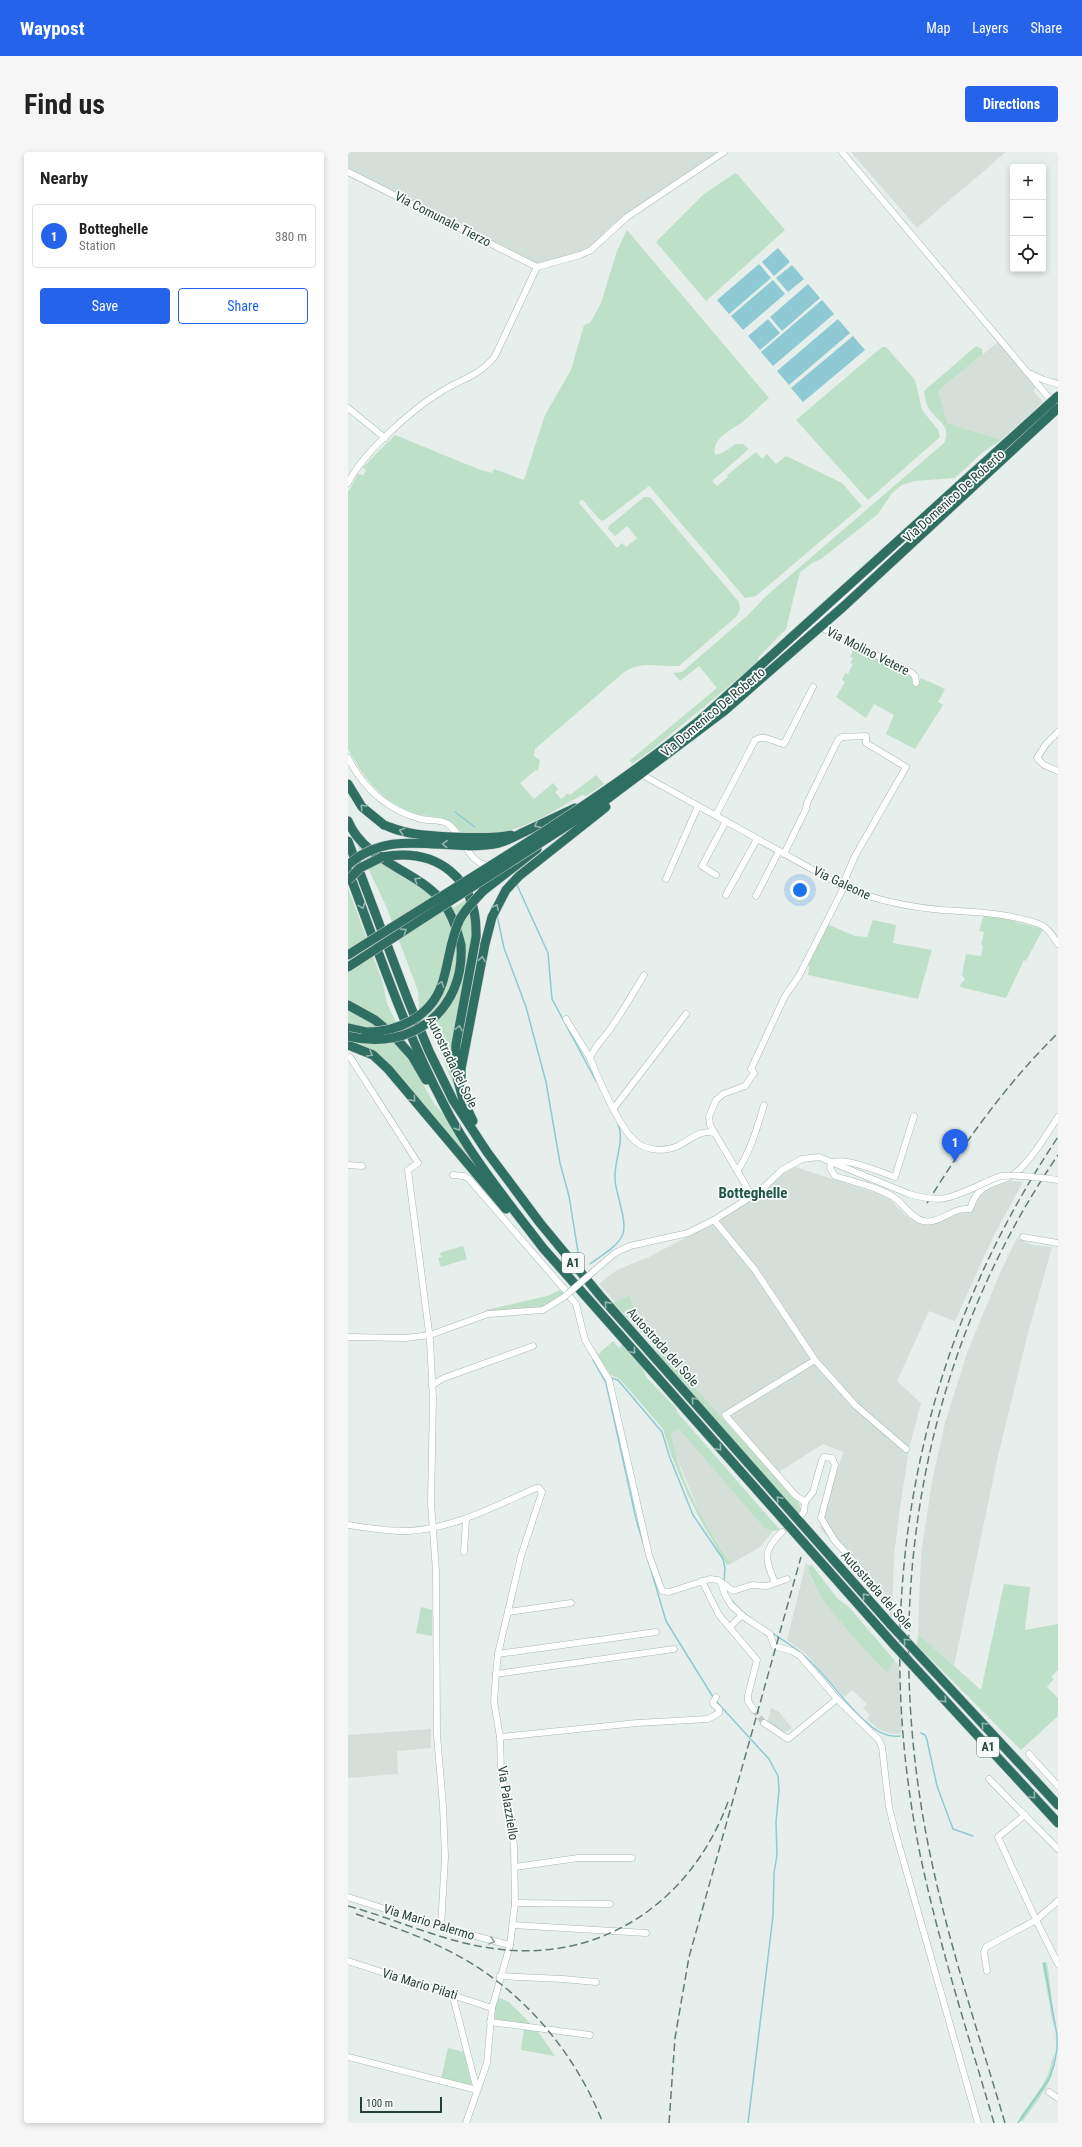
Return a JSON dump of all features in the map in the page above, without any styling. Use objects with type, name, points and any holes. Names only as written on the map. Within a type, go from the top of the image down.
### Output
[{"type":"highway","points":[[461,1094],[461,1070],[485,944],[492,917],[498,903],[519,876],[583,826],[652,767],[723,712],[838,611],[1057,404]]},
{"type":"highway","points":[[348,955],[598,797],[699,721],[1057,404]]},
{"type":"highway","points":[[348,967],[549,838],[652,767]]},
{"type":"highway","points":[[348,784],[362,807],[384,825],[403,832],[490,838],[524,832]]},
{"type":"highway","points":[[348,865],[373,850],[397,843],[413,842],[479,846],[500,843],[598,797]]},
{"type":"highway","points":[[348,821],[364,844],[379,857],[422,883],[441,899],[453,919],[461,945],[462,960],[454,990],[446,1003],[429,1022],[414,1032],[391,1039],[372,1040],[348,1036]]},
{"type":"highway","points":[[348,1028],[366,1032],[380,1032],[398,1028],[418,1016],[427,1008],[441,986],[460,919],[470,905],[483,891],[549,838]]},
{"type":"highway","name":"Autostrada del Sole","points":[[348,841],[408,1000],[429,1051],[453,1100],[511,1186],[602,1298],[891,1625],[1058,1805]]},
{"type":"highway","points":[[348,880],[360,868],[374,861],[396,855],[409,854],[424,857],[447,868],[458,878],[469,894],[477,920],[476,937],[456,1044],[455,1069],[461,1094],[468,1113],[511,1186]]},
{"type":"highway","name":"Autostrada del Sole","points":[[348,870],[398,1005],[443,1105],[486,1171],[543,1248],[895,1646],[1058,1823]]},
{"type":"highway","points":[[348,1005],[375,1020],[402,1045],[412,1056],[425,1079],[443,1105]]},
{"type":"highway","name":"A1","points":[[348,1045],[359,1048],[372,1055],[388,1069],[510,1214],[543,1248]]},
{"type":"street","points":[[348,484],[354,471],[385,438],[426,401],[440,392],[480,372],[488,365],[495,356],[537,267],[580,255],[591,250],[627,217],[724,152]]},
{"type":"street","points":[[842,152],[1028,372],[1057,404]]},
{"type":"street","name":"Via Comunale Tierzo","points":[[348,172],[537,267]]},
{"type":"street","points":[[1028,372],[1044,380],[1058,384]]},
{"type":"street","name":"Via Domenico De Roberto","points":[[348,758],[359,777],[382,801],[406,814],[423,819],[443,821],[449,825],[473,858],[490,866],[498,864],[558,828],[638,772],[720,708],[1057,404]]},
{"type":"street","points":[[348,408],[385,438]]},
{"type":"street","points":[[348,474],[354,471]]},
{"type":"street","name":"Via Molino Vetere","points":[[814,624],[912,673],[916,683]]},
{"type":"street","points":[[716,815],[755,740],[760,737],[765,737],[784,744],[813,687]]},
{"type":"street","points":[[1058,732],[1046,744],[1037,758],[1044,765],[1058,772]]},
{"type":"street","points":[[752,1196],[738,1170],[714,1133],[709,1117],[711,1108],[723,1094],[745,1086],[754,1073],[751,1069],[780,1006],[799,976],[843,886],[855,856],[906,769],[903,764],[866,743],[866,736],[842,737],[838,740],[807,803],[806,809],[756,896]]},
{"type":"street","name":"Via Galeone","points":[[638,772],[757,839],[843,886],[863,895],[900,905],[997,914],[1040,924],[1058,944]]},
{"type":"street","points":[[666,879],[698,806]]},
{"type":"street","points":[[716,874],[702,866],[726,821]]},
{"type":"street","points":[[726,895],[757,839]]},
{"type":"street","points":[[590,1058],[593,1050],[602,1042],[616,1022],[644,975]]},
{"type":"street","points":[[614,1108],[686,1014]]},
{"type":"street","points":[[566,1019],[590,1058],[614,1108],[630,1136],[641,1145],[650,1149],[667,1149],[677,1146],[702,1132],[714,1133]]},
{"type":"street","points":[[350,1057],[418,1163],[408,1170],[430,1335],[432,1385],[430,1503],[433,1527],[438,1662],[437,1735],[443,1806],[445,1857],[441,1927]]},
{"type":"street","points":[[738,1170],[745,1160],[755,1136],[764,1105]]},
{"type":"street","points":[[831,1162],[836,1160],[846,1161],[895,1177],[914,1116]]},
{"type":"street","points":[[831,1162],[830,1168],[834,1176],[893,1197],[914,1218],[922,1221],[934,1220],[955,1210],[970,1209],[975,1195],[980,1189],[1007,1178],[1020,1170],[1058,1118]]},
{"type":"street","points":[[348,1337],[405,1338],[430,1335],[488,1314],[543,1310],[566,1295],[615,1253],[630,1246],[688,1233],[714,1220],[752,1196],[782,1170],[802,1159],[818,1157],[909,1194],[934,1200],[950,1198],[1001,1176],[1058,1180]]},
{"type":"street","points":[[348,1165],[362,1166]]},
{"type":"street","points":[[453,1175],[464,1176],[469,1179],[566,1295],[576,1304],[585,1340],[608,1378],[649,1555],[660,1588],[665,1592],[669,1592],[710,1579],[733,1591],[752,1585],[767,1586],[786,1579]]},
{"type":"street","points":[[714,1220],[755,1270],[815,1360],[855,1405],[906,1449]]},
{"type":"street","points":[[1023,1237],[1058,1243]]},
{"type":"street","points":[[432,1385],[444,1378],[533,1346]]},
{"type":"street","points":[[805,1502],[795,1495],[725,1415],[815,1360]]},
{"type":"street","points":[[801,1516],[804,1511],[805,1502],[813,1492],[822,1460],[824,1457],[832,1458],[835,1465],[821,1518],[835,1542],[865,1574]]},
{"type":"street","name":"Via Palazziello","points":[[466,1519],[536,1488],[541,1490],[542,1496],[521,1556],[498,1654],[494,1702],[500,1738],[501,1773],[514,1845],[515,1903],[510,1945],[492,2008],[487,2063],[466,2123]]},
{"type":"street","points":[[348,1525],[401,1531],[433,1527],[466,1519],[464,1552]]},
{"type":"street","points":[[775,1583],[768,1565],[767,1552],[768,1547],[782,1532]]},
{"type":"street","points":[[702,1581],[717,1611],[757,1660],[748,1695],[748,1701],[754,1710]]},
{"type":"street","points":[[723,1585],[725,1596],[731,1605],[742,1615],[770,1634],[774,1646],[792,1651],[800,1656],[837,1699],[879,1740],[882,1747],[889,1807],[895,1831],[978,2123]]},
{"type":"street","points":[[508,1612],[571,1603]]},
{"type":"street","points":[[730,1627],[742,1615]]},
{"type":"street","points":[[498,1654],[656,1632]]},
{"type":"street","points":[[496,1674],[674,1649]]},
{"type":"street","points":[[764,1723],[788,1739],[837,1699]]},
{"type":"street","points":[[500,1738],[637,1723],[708,1719],[719,1713],[719,1709],[714,1705],[715,1700]]},
{"type":"street","points":[[1028,1754],[1058,1786]]},
{"type":"street","points":[[989,1779],[1058,1849]]},
{"type":"street","points":[[1025,1815],[998,1837],[1058,1964]]},
{"type":"street","points":[[515,1866],[578,1858],[632,1858]]},
{"type":"street","name":"Via Mario Palermo","points":[[348,1896],[441,1927],[510,1945]]},
{"type":"street","points":[[987,1971],[984,1952],[986,1947],[1036,1920],[1058,1901]]},
{"type":"street","points":[[515,1903],[610,1904]]},
{"type":"street","points":[[513,1925],[646,1933]]},
{"type":"street","name":"Via Mario Pilati","points":[[348,1961],[452,1993],[492,2008]]},
{"type":"street","points":[[500,1976],[563,1978],[596,1982]]},
{"type":"street","points":[[348,2057],[477,2090],[452,1993]]},
{"type":"street","points":[[490,2022],[590,2034]]},
{"type":"street","points":[[1049,2092],[1058,2098]]},
{"type":"shaded area","points":[[348,152],[719,152],[611,226],[594,244],[577,253],[536,265],[348,168]]},
{"type":"shaded area","points":[[851,152],[1006,152],[917,228]]},
{"type":"shaded area","points":[[998,342],[1036,387],[1033,391],[1043,402],[1001,440],[946,423],[938,391]]},
{"type":"shaded area","points":[[792,1166],[876,1193],[889,1199],[911,1220],[924,1225],[935,1224],[954,1213],[964,1211],[971,1213],[976,1199],[983,1191],[1011,1181],[1023,1182],[993,1237],[955,1321],[929,1311],[897,1381],[921,1403],[909,1449],[900,1508],[894,1556],[892,1619],[876,1592],[820,1528],[843,1452],[823,1444],[774,1475],[725,1419],[723,1421],[669,1359],[635,1313],[630,1295],[615,1302],[599,1284],[617,1270],[649,1257],[730,1214],[757,1195]]},
{"type":"shaded area","points":[[1017,1238],[1032,1245],[1052,1247],[1027,1337],[998,1456],[954,1666],[918,1634],[921,1554],[932,1482],[945,1423],[967,1353],[1000,1273]]},
{"type":"shaded area","points":[[679,1429],[765,1529],[773,1531],[760,1547],[731,1564],[701,1516],[674,1451],[671,1434]]},
{"type":"shaded area","points":[[806,1563],[809,1565],[811,1579],[827,1603],[885,1672],[895,1661],[899,1665],[902,1733],[891,1734],[878,1729],[867,1719],[870,1715],[863,1708],[867,1704],[852,1690],[844,1697],[806,1654],[787,1640]]},
{"type":"shaded area","points":[[771,1708],[779,1712],[792,1728],[779,1736],[766,1727]]},
{"type":"shaded area","points":[[431,1729],[431,1748],[397,1751],[398,1774],[348,1778],[348,1735]]},
{"type":"green space","points":[[735,173],[785,230],[706,301],[656,242],[704,194]]},
{"type":"green space","points":[[627,230],[769,398],[745,420],[727,432],[716,444],[715,455],[722,453],[736,444],[743,444],[749,449],[712,481],[717,486],[728,477],[727,475],[756,452],[762,459],[767,454],[776,464],[786,456],[842,483],[862,506],[756,596],[745,598],[649,486],[603,521],[599,519],[582,499],[579,503],[617,548],[622,543],[626,547],[637,538],[627,526],[615,536],[608,529],[609,526],[644,497],[650,497],[739,602],[740,609],[737,616],[679,666],[644,665],[630,669],[623,673],[535,749],[534,756],[540,760],[538,771],[536,770],[520,783],[534,799],[553,783],[558,789],[555,792],[561,799],[568,793],[570,795],[596,775],[604,784],[586,796],[582,795],[528,824],[504,832],[492,834],[461,832],[454,825],[442,818],[420,815],[412,812],[382,795],[360,769],[348,749],[348,492],[358,474],[363,475],[366,471],[363,467],[395,435],[478,469],[492,473],[494,469],[524,480],[545,415],[571,370],[584,325],[590,323],[601,303],[617,251]]},
{"type":"green space","points":[[976,346],[982,349],[983,354],[938,391],[947,423],[1001,440],[983,452],[955,478],[915,481],[902,485],[892,493],[878,514],[821,559],[812,563],[800,572],[786,629],[758,658],[758,662],[653,749],[633,763],[629,761],[717,688],[699,666],[680,681],[673,673],[682,672],[748,615],[765,597],[944,443],[946,437],[945,428],[929,409],[926,403],[924,391]]},
{"type":"green space","points":[[882,347],[886,347],[915,380],[922,410],[938,430],[940,437],[868,500],[796,420]]},
{"type":"green space","points":[[854,648],[911,676],[915,679],[913,684],[917,686],[921,678],[945,689],[938,702],[943,705],[915,749],[886,734],[894,715],[874,704],[866,718],[836,697],[845,682],[842,680],[845,673],[848,674],[853,664],[850,663],[853,658],[850,657]]},
{"type":"green space","points":[[356,843],[373,857],[420,887],[446,912],[467,899],[471,918],[472,938],[467,976],[455,1034],[453,1053],[454,1087],[434,1036],[422,1020],[418,991],[386,906]]},
{"type":"green space","points":[[348,888],[383,983],[387,1004],[408,1045],[348,1002]]},
{"type":"green space","points":[[984,915],[999,917],[1043,929],[1026,961],[1024,960],[1006,998],[960,987],[961,983],[965,980],[962,974],[966,954],[981,956],[983,946],[981,945],[984,932],[979,931]]},
{"type":"green space","points":[[873,920],[896,925],[893,943],[932,950],[918,999],[808,975],[809,967],[807,964],[827,924],[855,936],[867,937]]},
{"type":"green space","points":[[348,1010],[376,1025],[408,1058],[435,1105],[445,1116],[481,1173],[385,1060],[348,1042]]},
{"type":"green space","points":[[463,1246],[467,1259],[441,1267],[438,1258],[442,1257],[439,1253]]},
{"type":"green space","points":[[560,1290],[564,1293],[544,1307],[486,1311],[547,1296]]},
{"type":"green space","points":[[630,1295],[635,1313],[669,1359],[799,1503],[801,1510],[798,1515],[662,1359],[651,1343],[613,1303]]},
{"type":"green space","points":[[613,1341],[619,1348],[623,1344],[641,1365],[647,1378],[675,1407],[678,1413],[780,1530],[773,1531],[765,1529],[679,1429],[671,1434],[680,1469],[694,1502],[731,1564],[727,1565],[701,1521],[672,1457],[663,1429],[620,1379],[611,1375],[597,1355]]},
{"type":"green space","points":[[812,1565],[837,1598],[849,1607],[895,1661],[886,1672],[840,1621],[818,1591],[811,1577],[809,1566]]},
{"type":"green space","points":[[1004,1584],[1030,1587],[1025,1630],[1058,1624],[1058,1670],[1051,1677],[1054,1679],[1047,1687],[1058,1698],[1058,1716],[1021,1750],[917,1645],[918,1634],[981,1690]]},
{"type":"green space","points":[[421,1607],[432,1610],[432,1636],[416,1633]]},
{"type":"green space","points":[[1047,1962],[1052,2004],[1054,2031],[1042,1963]]},
{"type":"green space","points":[[500,1998],[509,2002],[530,2023],[530,2025],[493,2021],[496,2001]]},
{"type":"green space","points":[[524,2028],[537,2030],[555,2056],[521,2050]]},
{"type":"green space","points":[[448,2048],[464,2052],[472,2086],[441,2079]]},
{"type":"green space","points":[[1054,2053],[1052,2075],[1042,2093],[1022,2122],[1020,2117],[1048,2075]]},
{"type":"water","points":[[778,248],[790,262],[774,276],[762,262]]},
{"type":"water","points":[[759,264],[771,278],[729,314],[717,300]]},
{"type":"water","points":[[792,265],[804,279],[788,292],[776,278]]},
{"type":"water","points":[[773,280],[785,294],[743,330],[731,316]]},
{"type":"water","points":[[808,284],[820,298],[782,331],[770,317]]},
{"type":"water","points":[[822,300],[834,314],[773,366],[761,352]]},
{"type":"water","points":[[768,319],[780,333],[760,350],[748,336]]},
{"type":"water","points":[[838,319],[850,333],[789,385],[777,371]]},
{"type":"water","points":[[853,336],[865,350],[803,402],[791,388]]},
{"type":"waterway","points":[[455,812],[475,827]]},
{"type":"waterway","points":[[517,885],[548,953],[552,999],[596,1081]]},
{"type":"waterway","points":[[497,915],[504,948],[526,1007],[546,1082],[560,1163],[569,1196],[579,1258]]},
{"type":"waterway","points":[[590,1264],[608,1252],[616,1244],[624,1231],[623,1216],[615,1179],[620,1144],[620,1130],[618,1124]]},
{"type":"waterway","points":[[593,1360],[606,1383],[636,1519],[666,1621],[713,1697]]},
{"type":"waterway","points":[[611,1378],[618,1380],[662,1432],[670,1458],[693,1515],[723,1559],[725,1568],[724,1583]]},
{"type":"waterway","points":[[732,1601],[756,1622],[794,1648],[811,1662],[849,1705],[872,1727],[885,1735],[900,1736]]},
{"type":"waterway","points":[[715,1700],[769,1759],[778,1776],[779,1790],[776,1822],[777,1855],[774,1873],[773,1916],[748,2123]]},
{"type":"waterway","points":[[921,1733],[925,1735],[927,1740],[937,1786],[953,1829],[973,1836]]},
{"type":"waterway","points":[[1018,2123],[1049,2079],[1054,2065],[1057,2049],[1057,2035],[1044,1963]]},
{"type":"tunnel","points":[[754,1710],[764,1723]]},
{"type":"railway","points":[[927,1203],[987,1114],[1021,1072],[1058,1033]]},
{"type":"railway","points":[[994,2123],[945,1956],[920,1854],[905,1759],[900,1665],[903,1573],[916,1481],[938,1392],[969,1304],[1009,1219],[1058,1137]]},
{"type":"railway","points":[[1005,2123],[954,1953],[929,1849],[915,1758],[909,1668],[911,1578],[923,1488],[943,1401],[972,1316],[1010,1234],[1058,1155]]},
{"type":"railway","points":[[669,2123],[675,2038],[689,1957],[801,1557]]},
{"type":"railway","points":[[348,1906],[436,1935],[472,1945],[530,1951],[568,1947],[603,1936],[636,1919],[665,1897],[691,1870],[712,1838],[728,1802]]},
{"type":"railway","points":[[356,1914],[411,1934],[470,1962],[518,1999],[540,2020],[559,2044],[591,2095],[603,2123]]},
{"type":"place","name":"Botteghelle","points":[[955,1162]]},
{"type":"district","name":"Botteghelle","points":[[753,1193]]}]
